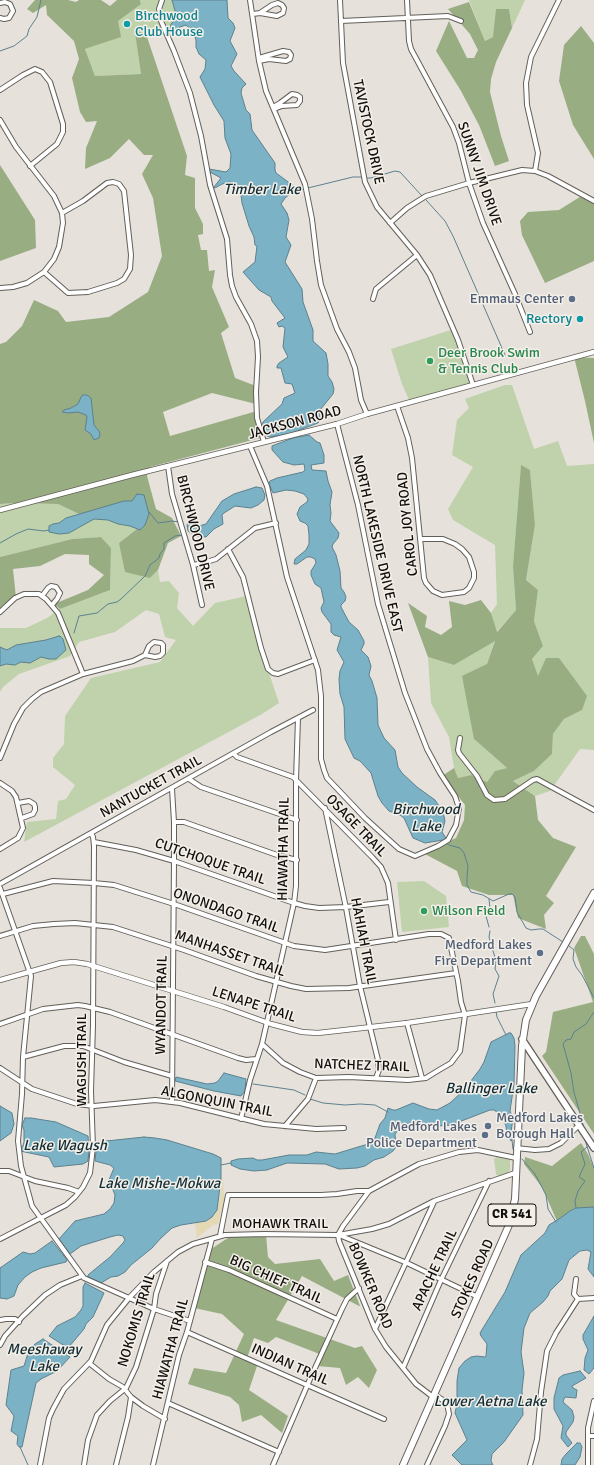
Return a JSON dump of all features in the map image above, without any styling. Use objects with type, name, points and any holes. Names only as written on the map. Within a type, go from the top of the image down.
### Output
[{"type":"main road","name":"STOKES ROAD","points":[[403,1465],[509,1225],[515,1199],[516,1148],[522,1039],[526,1020],[532,1004],[594,893]]},
{"type":"main road","points":[[522,1039],[594,1148]]},
{"type":"street","points":[[162,0],[159,9],[161,21],[190,93],[202,136],[210,185],[228,239],[232,286],[236,297],[251,324],[257,341],[257,418],[264,442]]},
{"type":"street","points":[[250,0],[259,60],[266,91],[305,184],[321,286],[337,329],[353,364],[361,400],[367,414]]},
{"type":"street","name":"TAVISTOCK DRIVE","points":[[340,0],[343,63],[366,187],[374,202],[417,255],[430,275],[458,340],[473,385]]},
{"type":"street","name":"SUNNY JIM DRIVE","points":[[407,0],[407,18],[411,49],[453,127],[459,143],[469,183],[483,223],[515,294],[530,332]]},
{"type":"street","points":[[535,171],[538,153],[527,105],[526,83],[531,57],[559,0]]},
{"type":"street","points":[[0,4],[5,2],[10,4],[13,11],[9,18],[0,18]]},
{"type":"street","points":[[253,14],[260,13],[277,16],[284,11],[282,5],[278,3],[260,13]]},
{"type":"street","points":[[341,21],[448,16],[461,21]]},
{"type":"street","points":[[283,51],[289,52],[291,55],[290,59],[286,61],[268,59],[259,60],[283,51]]},
{"type":"street","points":[[0,90],[35,69],[42,72],[50,82],[63,124],[63,132],[57,144],[30,166]]},
{"type":"street","points":[[292,94],[297,95],[300,98],[298,105],[273,108],[292,94]]},
{"type":"street","points":[[0,120],[30,166],[54,196],[62,213],[60,247],[54,259],[44,272],[26,283],[13,287],[0,288]]},
{"type":"street","points":[[390,223],[407,208],[426,196],[516,171],[535,171],[553,178],[594,201]]},
{"type":"street","points":[[44,272],[68,293],[88,292],[117,283],[124,279],[130,269],[131,255],[124,191],[119,184],[113,182],[107,183],[83,201],[62,213]]},
{"type":"street","points":[[372,299],[376,289],[417,255]]},
{"type":"street","name":"JACKSON ROAD","points":[[0,510],[337,424],[367,414],[594,352]]},
{"type":"street","name":"CAROL JOY ROAD","points":[[397,406],[408,438],[412,458],[420,539],[424,578],[429,587],[437,594],[442,595],[464,592],[469,588],[474,578],[474,572],[468,558],[458,546],[448,540],[438,538],[420,539]]},
{"type":"street","name":"NORTH LAKESIDE DRIVE EAST","points":[[315,660],[320,685],[320,759],[327,778],[399,849],[414,856],[442,845],[453,833],[459,808],[427,749],[405,693],[378,604],[358,506],[337,424]]},
{"type":"street","points":[[228,549],[243,578],[261,649],[268,669],[273,673],[278,674],[315,660],[291,592],[268,488],[250,446]]},
{"type":"street","name":"BIRCHWOOD DRIVE","points":[[168,466],[172,494],[193,564],[202,605]]},
{"type":"street","points":[[193,564],[216,559],[255,528],[276,523]]},
{"type":"street","points":[[42,596],[51,586],[56,587],[60,593],[52,605]]},
{"type":"street","points":[[0,612],[15,598],[24,594],[42,596],[58,613],[83,674]]},
{"type":"street","points":[[0,758],[14,724],[23,708],[32,699],[48,689],[83,674],[133,661],[145,655],[155,657],[160,656],[163,653],[163,645],[161,643],[154,642],[149,646],[145,655]]},
{"type":"street","name":"NANTUCKET TRAIL","points":[[0,884],[313,710]]},
{"type":"street","name":"HIAWATHA TRAIL","points":[[241,1119],[256,1059],[262,1044],[294,903],[297,860],[296,780],[298,718]]},
{"type":"street","points":[[460,738],[459,753],[477,776],[487,795],[494,800],[498,801],[505,799],[533,780],[537,779],[594,810]]},
{"type":"street","name":"OSAGE TRAIL","points":[[234,754],[237,758],[291,776],[325,808],[381,867],[388,883],[389,902],[396,940]]},
{"type":"street","points":[[189,779],[202,787],[296,820]]},
{"type":"street","points":[[0,783],[12,791],[16,797],[22,818],[23,828],[21,835],[0,849]]},
{"type":"street","name":"WYANDOT TRAIL","points":[[172,789],[174,822],[172,1102]]},
{"type":"street","points":[[18,803],[29,801],[34,804],[35,807],[33,814],[22,818]]},
{"type":"street","name":"HAHIAH TRAIL","points":[[325,808],[346,907],[360,986],[378,1060],[376,1078]]},
{"type":"street","points":[[174,822],[184,822],[278,855],[297,860]]},
{"type":"street","name":"WAGUSH TRAIL","points":[[1,1239],[66,1205],[79,1192],[88,1179],[92,1164],[94,842],[91,833]]},
{"type":"street","name":"CUTCHOQUE TRAIL","points":[[94,842],[136,850],[174,861],[294,903],[316,907],[346,907],[389,902]]},
{"type":"street","name":"ONONDAGO TRAIL","points":[[3,894],[53,881],[114,885],[303,948],[326,950],[426,935],[443,934]]},
{"type":"street","points":[[0,888],[30,972],[31,988],[23,1057],[23,1084],[18,1146],[24,1177],[32,1206],[82,1276],[87,1280],[154,1309],[190,1321]]},
{"type":"street","name":"MANHASSET TRAIL","points":[[0,936],[33,926],[54,924],[75,923],[113,927],[256,976],[306,989],[337,989],[456,973]]},
{"type":"street","name":"NATCHEZ TRAIL","points":[[262,1044],[283,1063],[316,1078],[333,1077],[408,1080],[426,1078],[451,1063],[458,1054],[462,1044],[465,1015],[461,1002],[449,938],[443,934]]},
{"type":"street","name":"LENAPE TRAIL","points":[[0,980],[61,963],[74,962],[93,965],[266,1022],[294,1030],[318,1033],[407,1023],[532,1004]]},
{"type":"street","points":[[0,1024],[49,1008],[79,1005],[110,1012],[243,1059],[256,1059]]},
{"type":"street","points":[[407,1023],[422,1078]]},
{"type":"street","points":[[23,1057],[70,1045],[83,1046],[124,1062],[172,1076]]},
{"type":"street","name":"ALGONQUIN TRAIL","points":[[0,1068],[32,1090],[77,1104],[92,1106],[148,1100],[172,1102],[264,1124],[316,1128],[344,1128]]},
{"type":"street","points":[[285,1126],[308,1098],[316,1078]]},
{"type":"street","points":[[516,1148],[539,1150],[552,1148],[561,1143],[579,1125]]},
{"type":"street","points":[[478,1297],[407,1263],[338,1235],[343,1226],[370,1191],[412,1168],[454,1153],[478,1150],[516,1158]]},
{"type":"street","points":[[0,1171],[9,1171],[24,1177],[79,1192]]},
{"type":"street","name":"MOHAWK TRAIL","points":[[40,1465],[49,1418],[64,1389],[89,1363],[107,1325],[129,1298],[154,1272],[178,1252],[220,1236],[264,1234],[338,1235],[364,1231],[389,1224],[434,1201],[515,1173]]},
{"type":"street","name":"APACHE TRAIL","points":[[403,1368],[441,1280],[489,1181]]},
{"type":"street","points":[[220,1236],[228,1195],[321,1195],[370,1191]]},
{"type":"street","points":[[375,1330],[407,1263],[434,1201]]},
{"type":"street","points":[[0,1232],[1,1239]]},
{"type":"street","name":"BOWKER ROAD","points":[[338,1235],[339,1241],[375,1330],[386,1347],[416,1384],[433,1396],[447,1403],[449,1414],[428,1465]]},
{"type":"street","name":"HIAWATHA TRAIL","points":[[153,1465],[178,1362],[212,1239]]},
{"type":"street","name":"NOKOMIS TRAIL","points":[[84,1465],[88,1440],[97,1415],[110,1401],[125,1389],[136,1367],[154,1309],[156,1294],[168,1261]]},
{"type":"street","name":"BIG CHIEF TRAIL","points":[[205,1262],[232,1272],[337,1319]]},
{"type":"street","points":[[0,1345],[5,1336],[44,1295],[82,1276]]},
{"type":"street","points":[[576,1280],[574,1294],[578,1299]]},
{"type":"street","points":[[273,1465],[337,1319],[348,1299],[359,1288]]},
{"type":"street","points":[[578,1299],[594,1298]]},
{"type":"street","points":[[530,1465],[537,1439],[546,1354],[555,1336],[578,1299]]},
{"type":"street","points":[[0,1320],[15,1319],[19,1322]]},
{"type":"street","name":"INDIAN TRAIL","points":[[187,1332],[384,1419]]},
{"type":"street","points":[[89,1363],[109,1379],[125,1389],[143,1406],[165,1419]]},
{"type":"street","points":[[116,1465],[128,1417],[131,1396]]},
{"type":"street","points":[[588,1465],[588,1436],[594,1401]]},
{"type":"street","points":[[168,1402],[279,1452]]},
{"type":"street","points":[[588,1436],[594,1436]]},
{"type":"green space","points":[[35,0],[68,0],[76,2],[79,0],[101,0],[110,6],[117,0],[140,0],[141,4],[118,21],[121,37],[85,49],[95,76],[141,74],[135,33],[145,31],[187,156],[185,175],[195,178],[195,208],[203,224],[203,234],[198,235],[201,250],[207,250],[209,271],[215,270],[212,287],[229,327],[221,333],[235,378],[256,386],[256,404],[212,393],[163,412],[170,436],[257,411],[260,438],[150,467],[147,476],[156,509],[172,518],[181,536],[168,543],[158,570],[150,578],[125,572],[119,543],[146,522],[146,505],[79,514],[58,504],[0,504],[0,344],[6,342],[22,326],[34,300],[58,311],[66,322],[109,317],[148,292],[162,256],[153,198],[142,174],[153,155],[144,155],[129,139],[110,158],[85,169],[86,148],[97,121],[86,122],[80,112],[72,78],[79,59],[74,41],[47,15],[46,5],[33,13],[27,9]]},
{"type":"green space","points":[[140,0],[187,0],[192,22],[135,33],[141,74],[95,76],[85,49],[120,37],[114,8],[141,3]]},
{"type":"green space","points":[[469,0],[525,0],[512,28],[509,9],[493,37],[485,41]]},
{"type":"green space","points":[[469,2],[485,41],[493,37],[496,9],[509,9],[512,28],[496,62],[491,79],[490,92],[509,161],[495,166],[479,125],[461,91],[436,51],[449,21],[467,58],[474,58],[478,50],[470,34],[448,9]]},
{"type":"green space","points":[[581,26],[594,43],[594,159],[573,125],[559,81],[564,45]]},
{"type":"green space","points":[[0,165],[35,220],[36,248],[0,261]]},
{"type":"green space","points":[[583,195],[594,201],[594,261],[545,283],[522,235],[520,221],[528,212],[559,210]]},
{"type":"green space","name":"Deer Brook Swim & Tennis Club","points":[[454,329],[473,385],[410,402],[402,384],[391,349]]},
{"type":"green space","points":[[574,357],[594,358],[594,443],[585,401]]},
{"type":"green space","points":[[505,385],[512,385],[534,449],[558,441],[567,466],[594,464],[594,750],[580,749],[550,791],[535,796],[513,781],[534,771],[552,754],[553,734],[564,719],[582,710],[538,677],[532,659],[543,646],[534,621],[538,590],[526,580],[535,525],[530,470],[521,466],[513,566],[516,610],[496,632],[491,613],[497,604],[495,545],[453,520],[448,509],[473,467],[452,455],[457,420],[469,408],[465,399]]},
{"type":"green space","points":[[521,465],[530,470],[535,525],[526,580],[538,590],[534,621],[543,646],[532,659],[538,676],[546,658],[559,658],[587,696],[582,710],[564,719],[553,734],[552,754],[534,771],[513,781],[535,796],[538,820],[553,838],[576,847],[546,896],[554,903],[544,915],[546,929],[518,918],[513,895],[489,895],[462,886],[457,871],[423,853],[456,838],[464,820],[465,805],[442,776],[454,768],[458,778],[471,775],[487,782],[495,771],[507,768],[474,739],[462,676],[487,664],[495,641],[454,665],[428,657],[408,603],[427,616],[425,627],[441,635],[452,627],[449,601],[465,605],[481,600],[491,613],[497,632],[516,610],[513,566]]},
{"type":"green space","points":[[0,504],[58,504],[79,514],[146,505],[146,522],[119,543],[150,578],[158,570],[160,582],[169,581],[179,593],[177,608],[193,626],[215,603],[251,595],[261,649],[279,703],[262,714],[24,842],[27,822],[56,819],[58,801],[66,799],[75,785],[53,767],[53,758],[64,744],[65,716],[91,678],[160,662],[176,640],[165,637],[159,614],[146,610],[115,632],[79,642],[70,656],[19,674],[3,687],[0,692],[0,628],[26,628],[47,618],[60,609],[110,590],[111,548],[101,537],[72,539],[0,557]]},
{"type":"green space","points":[[101,537],[111,548],[110,590],[60,609],[54,604],[88,590],[104,575],[89,564],[89,555],[65,554],[40,566],[13,569],[16,598],[0,612],[0,557],[72,539]]},
{"type":"green space","points":[[495,640],[487,664],[474,739],[507,768],[495,771],[487,782],[471,775],[458,778],[454,768],[449,737],[431,703],[428,657],[454,665]]},
{"type":"green space","name":"Wilson Field","points":[[424,881],[446,896],[449,927],[402,932],[397,882]]},
{"type":"green space","points":[[581,936],[585,936],[594,954],[594,1134],[542,1056],[546,1052],[553,1012],[593,1002],[574,948]]},
{"type":"green space","points":[[581,1143],[594,1168],[594,1208],[575,1208],[557,1221],[542,1187],[524,1164],[525,1157],[552,1166]]},
{"type":"green space","points":[[497,1157],[510,1160],[510,1170],[507,1174],[498,1176],[496,1174],[494,1159]]},
{"type":"green space","points":[[234,1234],[266,1235],[268,1257],[275,1264],[320,1259],[334,1281],[348,1275],[360,1306],[302,1276],[276,1320],[355,1348],[362,1346],[377,1370],[369,1388],[358,1377],[346,1385],[340,1368],[317,1366],[322,1355],[276,1337],[268,1343],[254,1338],[247,1358],[258,1363],[249,1390],[288,1416],[282,1433],[261,1415],[242,1422],[239,1405],[230,1397],[188,1384],[194,1368],[226,1373],[244,1334],[222,1314],[194,1308],[211,1249]]},
{"type":"sand","points":[[223,1176],[224,1200],[218,1224],[213,1225],[197,1238],[195,1223],[207,1221],[214,1216],[218,1209]]},
{"type":"water","name":"Timber Lake","points":[[172,0],[227,0],[228,18],[233,23],[235,28],[230,41],[237,54],[231,66],[246,84],[242,88],[241,93],[246,110],[250,114],[252,130],[275,163],[276,173],[295,187],[295,190],[285,198],[281,204],[287,213],[289,220],[286,237],[291,245],[285,262],[302,289],[303,302],[313,330],[313,341],[326,353],[328,376],[334,389],[333,394],[320,410],[320,420],[318,423],[289,434],[270,437],[265,435],[261,426],[263,422],[282,404],[284,398],[295,393],[292,384],[285,383],[281,368],[277,368],[279,363],[288,357],[283,347],[285,328],[282,326],[279,327],[277,323],[285,318],[272,301],[271,297],[259,290],[243,272],[255,262],[257,246],[255,245],[254,237],[242,203],[240,187],[230,182],[215,188],[214,187],[221,178],[210,172],[209,169],[226,172],[230,168],[231,154],[225,138],[224,121],[200,77],[205,69],[206,60],[199,54],[193,32],[186,25],[180,27],[173,33],[170,31],[171,24],[177,18]]},
{"type":"water","points":[[83,395],[87,395],[91,398],[94,425],[100,434],[99,438],[94,440],[91,434],[85,430],[86,415],[78,412],[62,412],[78,404]]},
{"type":"water","name":"Birchwood Lake","points":[[309,435],[320,443],[324,455],[324,463],[311,465],[312,470],[326,471],[332,492],[330,521],[339,533],[338,538],[332,547],[336,555],[340,571],[341,588],[346,597],[341,607],[349,622],[358,630],[364,641],[361,650],[368,657],[371,666],[369,675],[377,698],[378,725],[384,738],[395,750],[398,767],[402,773],[417,787],[435,800],[443,812],[445,821],[442,832],[446,838],[443,840],[425,843],[413,838],[404,818],[389,811],[382,803],[378,796],[371,773],[360,761],[354,758],[345,739],[344,707],[340,694],[339,679],[340,671],[344,662],[337,650],[341,637],[334,635],[331,632],[331,624],[322,612],[321,608],[324,602],[321,588],[315,584],[311,575],[311,571],[316,563],[315,559],[307,557],[297,564],[294,564],[295,559],[306,550],[309,544],[308,526],[300,521],[297,514],[300,507],[307,502],[308,499],[304,494],[295,491],[286,490],[273,493],[269,484],[270,481],[277,478],[303,472],[305,470],[304,464],[294,465],[283,462],[272,450],[272,446],[293,438]]},
{"type":"water","points":[[256,487],[262,488],[265,495],[264,500],[258,505],[251,508],[235,506],[222,515],[223,524],[214,529],[206,537],[195,536],[188,531],[188,523],[199,526],[206,524],[222,501],[234,494]]},
{"type":"water","points":[[137,494],[144,495],[149,514],[145,525],[140,530],[108,520],[94,519],[69,533],[59,534],[49,532],[49,526],[59,523],[66,518],[124,501],[132,501]]},
{"type":"water","points":[[60,636],[63,639],[66,650],[56,659],[41,657],[30,663],[21,662],[15,665],[6,664],[0,666],[0,647],[7,650],[16,645]]},
{"type":"water","name":"Ballinger Lake","points":[[511,1033],[514,1038],[515,1046],[514,1084],[510,1111],[513,1118],[511,1132],[513,1139],[511,1141],[507,1134],[506,1126],[501,1115],[494,1110],[490,1110],[451,1125],[438,1126],[411,1123],[404,1124],[395,1134],[396,1147],[393,1151],[365,1166],[357,1168],[339,1169],[325,1164],[287,1163],[267,1170],[254,1171],[240,1169],[231,1165],[231,1161],[238,1159],[253,1158],[262,1160],[289,1155],[307,1155],[316,1152],[335,1154],[368,1144],[375,1138],[380,1124],[385,1118],[388,1108],[396,1110],[413,1103],[429,1109],[437,1110],[450,1103],[464,1090],[480,1069],[491,1042]]},
{"type":"water","points":[[224,1073],[246,1079],[245,1091],[241,1096],[175,1081],[176,1077],[207,1084],[215,1083]]},
{"type":"water","points":[[0,1106],[12,1113],[14,1124],[11,1133],[0,1141]]},
{"type":"water","name":"Lake Wagush","points":[[25,1118],[56,1122],[88,1136],[88,1161],[83,1164],[54,1167],[49,1157],[20,1151],[19,1148],[23,1146],[24,1142],[24,1130],[22,1125]]},
{"type":"water","name":"Lake Mishe-Mokwa","points":[[144,1137],[167,1140],[213,1154],[221,1158],[221,1179],[217,1210],[212,1217],[206,1221],[172,1228],[125,1272],[118,1276],[111,1277],[101,1283],[88,1277],[88,1275],[110,1257],[123,1243],[125,1240],[123,1236],[118,1235],[81,1246],[70,1254],[59,1239],[75,1221],[104,1214],[114,1203],[115,1195],[109,1180],[114,1168],[110,1165],[95,1161],[97,1142]]},
{"type":"water","name":"Lower Aetna Lake","points":[[594,1207],[594,1277],[588,1269],[591,1252],[587,1250],[580,1251],[569,1260],[562,1279],[550,1291],[543,1302],[530,1313],[524,1328],[521,1352],[524,1373],[522,1390],[523,1415],[504,1442],[492,1454],[491,1461],[493,1465],[462,1465],[452,1455],[467,1440],[455,1413],[459,1368],[471,1357],[486,1356],[487,1344],[480,1333],[505,1292],[521,1255],[545,1233],[549,1225],[570,1211],[576,1208]]},
{"type":"water","points":[[52,1241],[67,1260],[66,1262],[41,1268],[32,1272],[18,1285],[14,1296],[7,1299],[0,1298],[0,1268],[23,1252],[30,1254],[35,1253]]},
{"type":"water","points":[[85,1283],[104,1293],[93,1317],[68,1348],[49,1336],[57,1326],[75,1317],[81,1310],[83,1306],[83,1287]]},
{"type":"water","points":[[594,1316],[594,1368],[589,1374],[584,1370],[585,1358],[588,1350],[583,1339],[583,1335]]},
{"type":"water","name":"Meeshaway Lake","points":[[43,1339],[70,1357],[57,1371],[36,1383],[22,1447],[19,1447],[17,1444],[18,1436],[11,1431],[14,1416],[6,1405],[11,1370],[24,1366],[29,1350]]},
{"type":"water","points":[[580,1371],[586,1378],[572,1386],[577,1390],[576,1398],[565,1397],[563,1401],[572,1410],[574,1417],[573,1422],[566,1432],[566,1435],[572,1443],[568,1447],[561,1438],[563,1426],[554,1409],[554,1398],[559,1378],[563,1375]]},
{"type":"water","points":[[577,1443],[580,1443],[582,1447],[580,1457],[575,1465],[561,1465],[562,1459]]},
{"type":"waterway","points":[[0,51],[14,46],[27,36],[29,29],[37,17],[41,0]]},
{"type":"waterway","points":[[367,178],[395,171],[400,172],[422,196]]},
{"type":"waterway","points":[[308,188],[353,177],[361,177]]},
{"type":"waterway","points":[[295,189],[305,189]]},
{"type":"waterway","points":[[426,200],[445,221],[453,236],[505,355]]},
{"type":"waterway","points":[[149,512],[158,523],[172,521],[179,522]]},
{"type":"waterway","points":[[0,543],[28,529],[44,531],[49,530]]},
{"type":"waterway","points":[[74,633],[79,616],[97,613],[108,604],[117,602],[121,599],[145,576],[150,565],[159,558],[164,549],[164,543],[175,536],[183,535]]},
{"type":"waterway","points":[[446,843],[460,848],[464,853],[468,866],[467,885],[471,892],[483,895],[493,901],[512,894],[515,897],[517,912],[526,928],[531,930],[543,929],[563,942]]},
{"type":"waterway","points":[[489,899],[490,908],[486,916],[489,927]]},
{"type":"waterway","points":[[490,931],[489,937],[496,961],[495,969],[499,976],[493,994],[495,1003]]},
{"type":"waterway","points":[[569,946],[574,950],[573,959],[576,967],[594,998]]},
{"type":"waterway","points":[[496,1011],[497,1017],[506,1035]]},
{"type":"waterway","points":[[584,1128],[563,1044],[566,1040],[571,1039],[574,1032],[586,1024],[594,1012]]},
{"type":"waterway","points":[[253,1084],[294,1090],[305,1095]]},
{"type":"waterway","points":[[310,1099],[323,1103],[375,1105],[388,1112]]},
{"type":"waterway","points":[[584,1137],[594,1168]]},
{"type":"waterway","points":[[512,1140],[513,1149]]},
{"type":"waterway","points":[[576,1208],[575,1201],[578,1191],[585,1181],[579,1177],[585,1164],[581,1152],[587,1147]]},
{"type":"waterway","points":[[522,1159],[535,1174],[546,1195],[548,1209],[556,1222]]},
{"type":"waterway","points":[[221,1165],[231,1163]]},
{"type":"waterway","points":[[20,1447],[28,1465]]},
{"type":"place","name":"Birchwood Club House","points":[[127,24]]},
{"type":"place","name":"Emmaus Center","points":[[572,299]]},
{"type":"place","name":"Rectory","points":[[580,319]]},
{"type":"place","name":"Deer Brook Swim & Tennis Club","points":[[430,361]]},
{"type":"place","name":"Wilson Field","points":[[424,911]]},
{"type":"place","name":"Medford Lakes Fire Department","points":[[540,953]]},
{"type":"place","name":"Medford Lakes Borough Hall","points":[[488,1126]]},
{"type":"place","name":"Medford Lakes Police Department","points":[[485,1135]]}]
